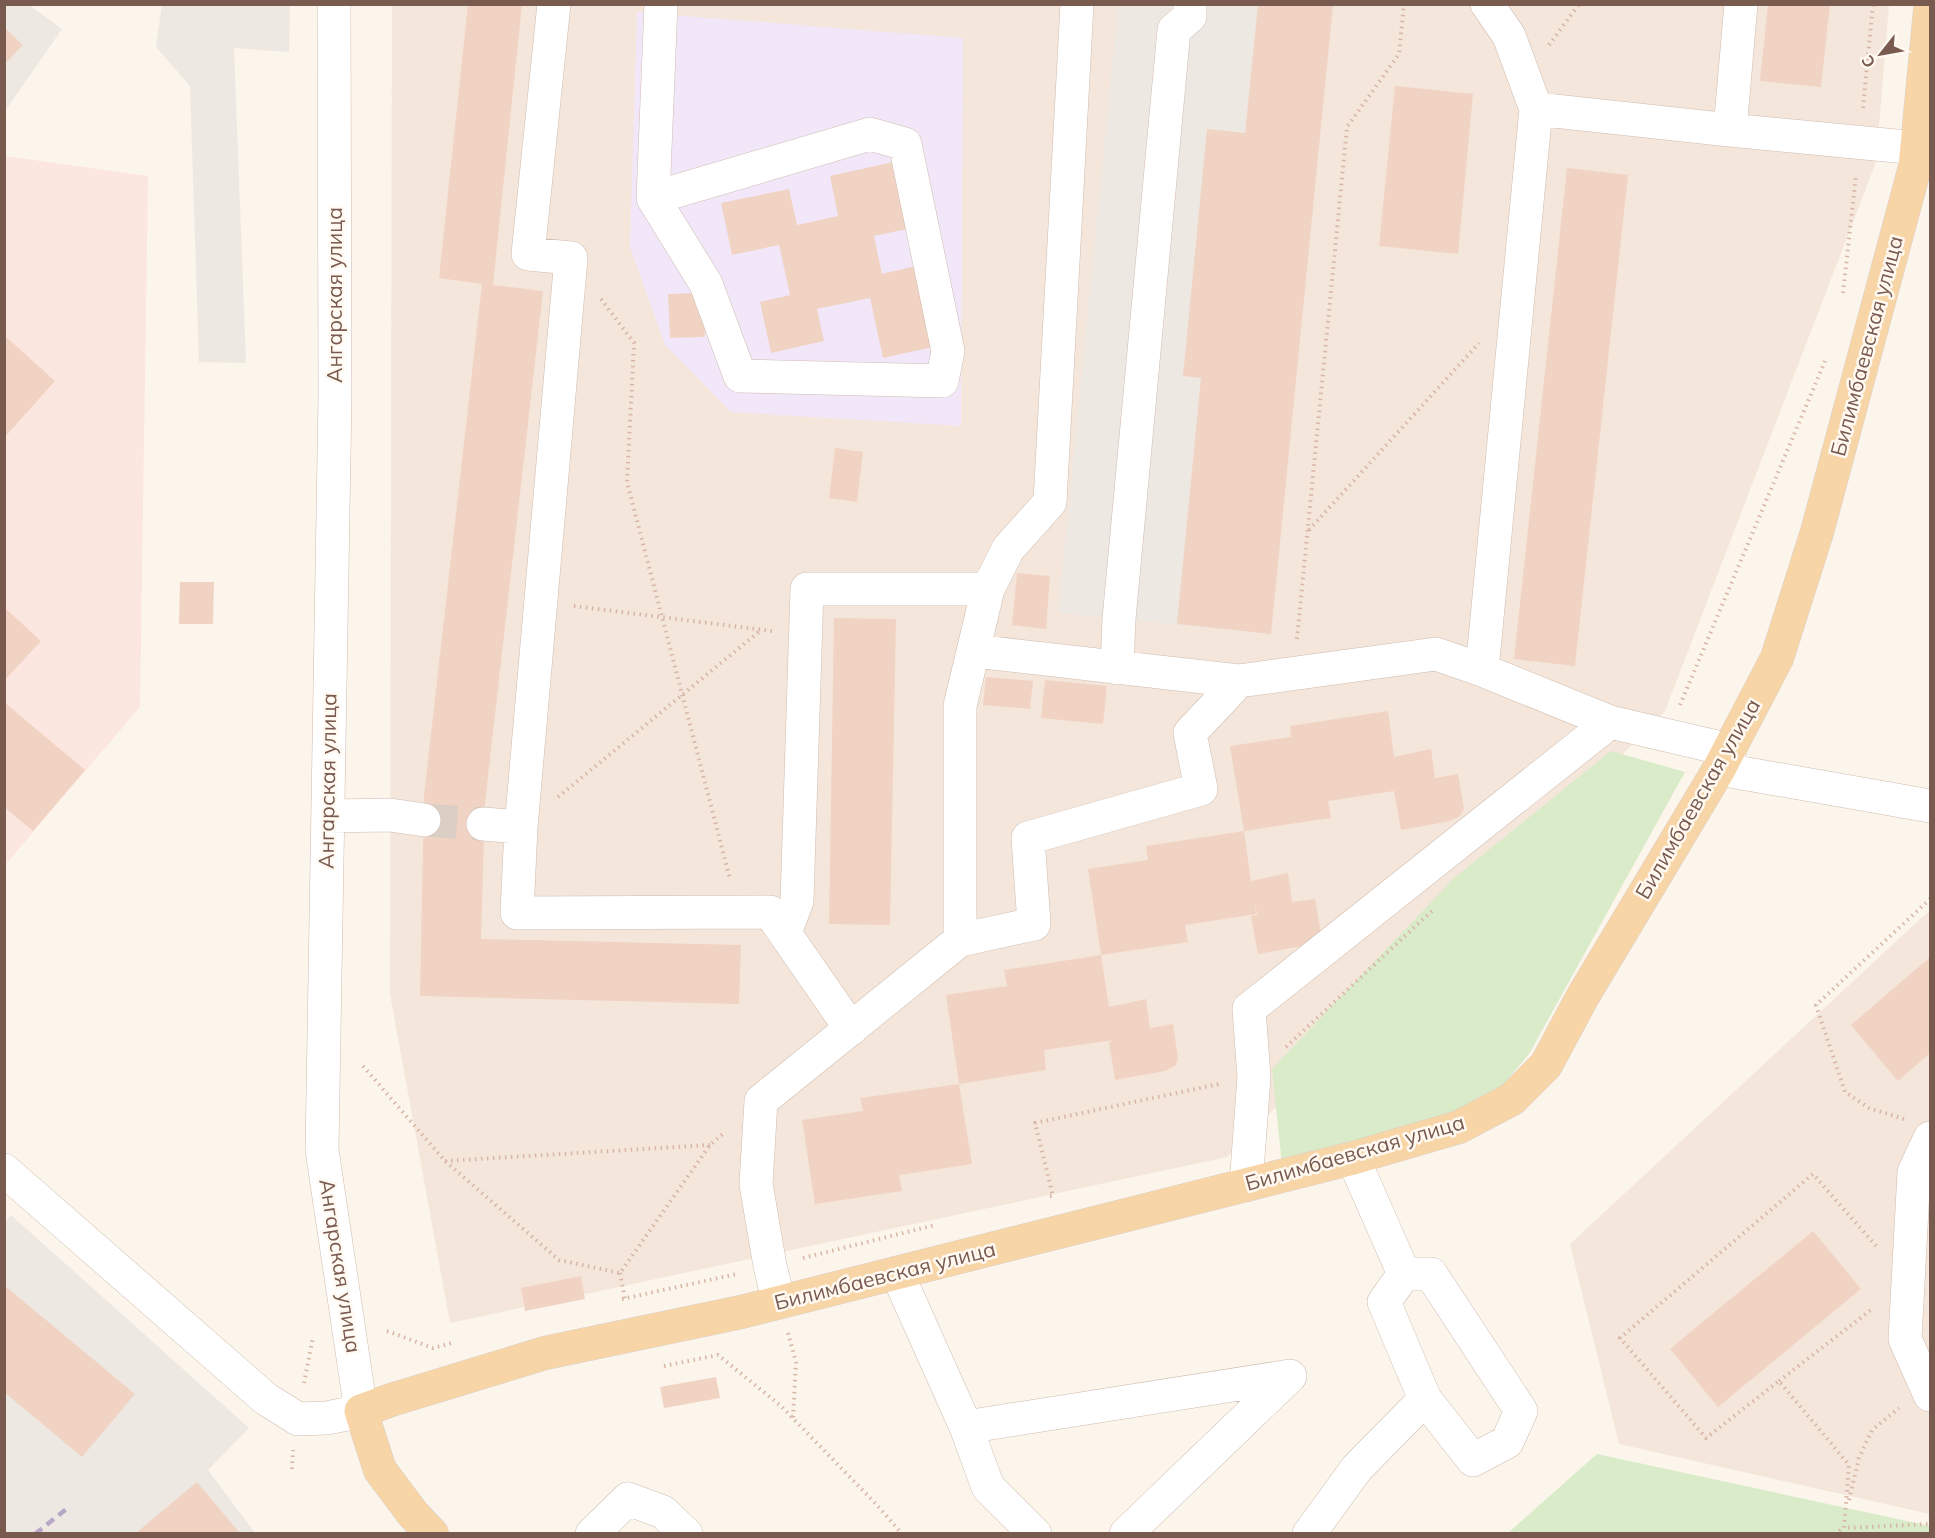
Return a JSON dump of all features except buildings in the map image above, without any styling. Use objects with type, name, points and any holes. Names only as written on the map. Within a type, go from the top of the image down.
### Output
[{"type":"main road","name":"Билимбаевская улица","points":[[361,1411],[545,1353],[779,1302],[1353,1158],[1459,1127],[1512,1098],[1546,1065],[1583,996],[1725,759],[1777,658],[1817,532],[1915,167],[1930,10]]},
{"type":"main road","name":"Ангарская улица","points":[[361,1411],[380,1470],[413,1514],[432,1533]]},
{"type":"street","name":"Ангарская улица","points":[[334,4],[335,397],[322,1150],[361,1411]]},
{"type":"street","points":[[554,4],[528,255],[571,258],[521,827],[517,913],[770,912],[851,1029]]},
{"type":"street","points":[[653,198],[870,134],[905,144],[948,351],[942,381],[740,376],[706,284],[653,198],[661,4]]},
{"type":"street","points":[[960,940],[960,706],[988,589],[1008,549],[1050,502],[1077,4]]},
{"type":"street","points":[[1117,668],[1120,607],[1174,30],[1190,16],[1190,4]]},
{"type":"street","points":[[1482,670],[1536,109],[1509,36],[1487,4]]},
{"type":"street","points":[[1730,130],[1741,4]]},
{"type":"street","points":[[1536,109],[1917,148]]},
{"type":"street","points":[[785,933],[797,901],[807,588],[988,589]]},
{"type":"street","points":[[974,651],[1239,681],[1436,654],[1482,670],[1610,722],[1667,735],[1725,759],[1930,806]]},
{"type":"street","points":[[779,1302],[770,1266],[756,1184],[761,1101],[960,940],[1034,924],[1028,838],[1201,789],[1190,733],[1239,681]]},
{"type":"street","points":[[1246,1185],[1254,1077],[1249,1009],[1610,722]]},
{"type":"street","points":[[328,816],[390,814],[424,820]]},
{"type":"street","points":[[483,824],[521,827]]},
{"type":"street","points":[[1921,1129],[1914,1172],[1905,1339],[1929,1391]]},
{"type":"street","points":[[1353,1158],[1404,1274]]},
{"type":"street","points":[[4,1170],[266,1399],[297,1419],[327,1418],[361,1411]]},
{"type":"street","points":[[897,1273],[966,1427],[988,1487],[1035,1533]]},
{"type":"street","points":[[1404,1274],[1431,1274],[1521,1412],[1507,1442],[1473,1460],[1425,1400],[1384,1302],[1404,1274]]},
{"type":"street","points":[[966,1427],[1290,1376],[1126,1533]]},
{"type":"street","points":[[1309,1533],[1357,1468],[1425,1400]]},
{"type":"street","points":[[592,1533],[628,1499],[663,1512],[686,1533]]},
{"type":"path","points":[[1294,674],[1347,127],[1399,54],[1404,4]]},
{"type":"path","points":[[1525,78],[1580,4]]},
{"type":"path","points":[[1842,302],[1873,4]]},
{"type":"path","points":[[571,258],[634,343],[627,482],[738,912]]},
{"type":"path","points":[[1308,531],[1518,300]]},
{"type":"path","points":[[1667,735],[1826,357]]},
{"type":"path","points":[[541,601],[805,636]]},
{"type":"path","points":[[521,827],[761,630]]},
{"type":"path","points":[[1921,1129],[1869,1108],[1845,1092],[1815,1005],[1930,899]]},
{"type":"path","points":[[1042,1198],[1053,1196],[1035,1123],[1254,1077],[1436,906]]},
{"type":"path","points":[[363,1066],[445,1161],[560,1260],[620,1273]]},
{"type":"path","points":[[625,1299],[620,1273],[710,1145],[761,1101]]},
{"type":"path","points":[[445,1161],[710,1145]]},
{"type":"path","points":[[1813,1174],[1907,1281],[1779,1381],[1706,1438],[1620,1338],[1813,1174]]},
{"type":"path","points":[[770,1266],[940,1224]]},
{"type":"path","points":[[779,1302],[796,1362],[793,1418]]},
{"type":"path","points":[[664,1366],[718,1355],[781,1406],[902,1533]]},
{"type":"path","points":[[1779,1381],[1849,1466],[1844,1528]]},
{"type":"path","points":[[1846,1509],[1859,1458],[1872,1430],[1929,1391]]},
{"type":"path","points":[[292,1468],[293,1444]]},
{"type":"path","points":[[1834,1533],[1844,1528],[1930,1524]]},
{"type":"shaded area","points":[[5,5],[29,5],[62,29],[5,111]]},
{"type":"shaded area","points":[[162,5],[290,5],[289,52],[234,48],[246,363],[199,362],[190,86],[156,47]]},
{"type":"shaded area","points":[[392,5],[1889,5],[1876,162],[1665,711],[1227,1157],[450,1323],[390,994]]},
{"type":"shaded area","points":[[1118,5],[1333,5],[1271,634],[1058,613]]},
{"type":"shaded area","points":[[637,12],[963,38],[961,426],[731,412],[665,345],[630,247]]},
{"type":"shaded area","points":[[5,156],[148,176],[140,707],[5,865]]},
{"type":"shaded area","points":[[1930,910],[1930,1514],[1619,1444],[1570,1244]]},
{"type":"shaded area","points":[[11,1215],[249,1428],[208,1470],[255,1533],[5,1533],[4,1223]]},
{"type":"green space","points":[[1611,751],[1685,772],[1529,1054],[1503,1085],[1466,1113],[1282,1165],[1272,1069],[1454,878]]},
{"type":"green space","points":[[1597,1454],[1930,1526],[1930,1533],[1508,1533]]},
{"type":"tunnel","points":[[424,820],[483,824]]},
{"type":"railway","points":[[35,1534],[69,1507]]}]
